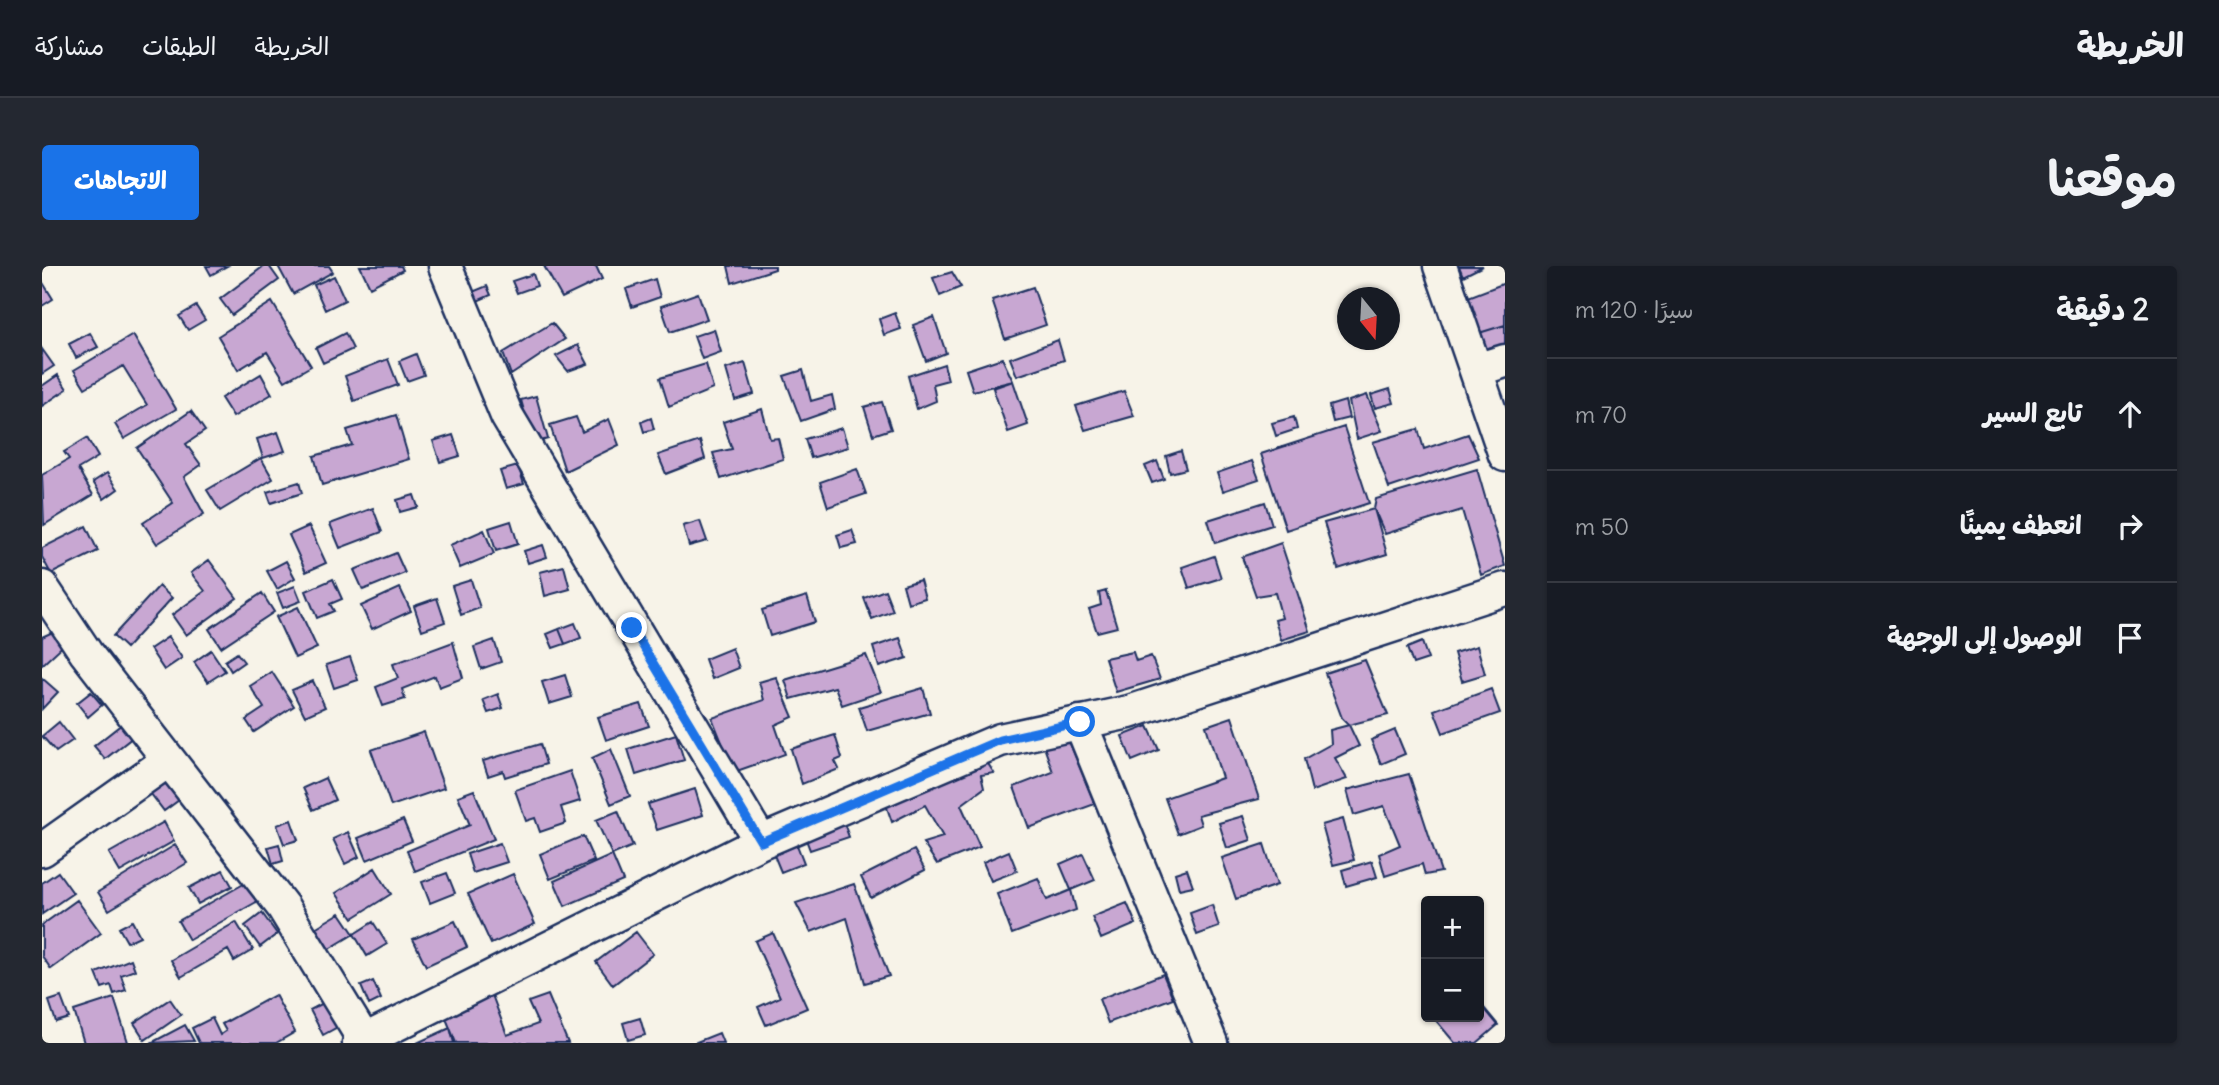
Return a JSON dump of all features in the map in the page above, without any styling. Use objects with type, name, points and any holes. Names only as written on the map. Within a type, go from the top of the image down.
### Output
[{"type":"street","points":[[444,266],[507,416],[761,842]]},
{"type":"street","points":[[1440,266],[1490,366],[1505,455]]},
{"type":"street","points":[[42,587],[86,653],[283,907],[361,1042],[761,842],[1000,740],[1129,712],[1505,589]]},
{"type":"street","points":[[1080,722],[1211,1043]]},
{"type":"street","points":[[42,850],[169,760]]},
{"type":"building","points":[[206,266],[227,266],[211,275]]},
{"type":"building","points":[[264,266],[269,266],[279,280],[232,315],[220,299]]},
{"type":"building","points":[[278,266],[329,266],[333,272],[293,294]]},
{"type":"building","points":[[360,266],[401,266],[403,270],[370,287]]},
{"type":"building","points":[[544,266],[596,266],[602,279],[562,298]]},
{"type":"building","points":[[728,266],[775,266],[775,269],[732,283]]},
{"type":"building","points":[[1459,266],[1483,266],[1463,276]]},
{"type":"building","points":[[952,272],[961,287],[940,296],[933,278]]},
{"type":"building","points":[[533,274],[537,286],[517,293],[512,281]]},
{"type":"building","points":[[334,276],[345,300],[325,310],[314,285]]},
{"type":"building","points":[[655,279],[660,297],[632,307],[626,289]]},
{"type":"building","points":[[42,281],[53,299],[42,306]]},
{"type":"building","points":[[1505,283],[1505,325],[1479,333],[1468,297]]},
{"type":"building","points":[[487,286],[491,295],[475,302],[470,293]]},
{"type":"building","points":[[1033,287],[1046,325],[1005,339],[992,300]]},
{"type":"building","points":[[698,293],[707,319],[670,332],[661,306]]},
{"type":"building","points":[[272,302],[311,366],[285,381],[267,352],[238,370],[218,336]]},
{"type":"building","points":[[196,306],[205,320],[188,330],[179,316]]},
{"type":"building","points":[[895,313],[901,329],[884,335],[879,319]]},
{"type":"building","points":[[934,317],[946,353],[926,361],[913,325]]},
{"type":"building","points":[[552,323],[565,339],[511,375],[503,353]]},
{"type":"building","points":[[1505,325],[1505,345],[1486,352],[1479,333]]},
{"type":"building","points":[[714,329],[721,352],[702,359],[694,336]]},
{"type":"building","points":[[90,333],[98,347],[76,358],[69,344]]},
{"type":"building","points":[[345,333],[353,349],[323,363],[316,348]]},
{"type":"building","points":[[133,335],[176,409],[124,439],[115,424],[147,405],[123,366],[85,388],[74,370]]},
{"type":"building","points":[[1058,340],[1064,360],[1017,376],[1010,358]]},
{"type":"building","points":[[578,345],[588,364],[568,371],[556,356]]},
{"type":"building","points":[[42,349],[54,366],[42,374]]},
{"type":"building","points":[[416,354],[424,375],[407,381],[399,361]]},
{"type":"building","points":[[1002,358],[1013,381],[973,391],[966,370]]},
{"type":"building","points":[[388,359],[398,385],[354,401],[345,376]]},
{"type":"building","points":[[745,363],[754,394],[735,400],[726,369]]},
{"type":"building","points":[[706,364],[713,389],[669,407],[660,378]]},
{"type":"building","points":[[944,364],[948,380],[933,384],[936,401],[917,409],[908,376]]},
{"type":"building","points":[[803,370],[811,401],[832,395],[835,409],[801,421],[784,376]]},
{"type":"building","points":[[261,374],[272,394],[233,417],[221,398]]},
{"type":"building","points":[[58,375],[67,389],[42,406],[42,386]]},
{"type":"building","points":[[1013,381],[1028,425],[1008,432],[993,388]]},
{"type":"building","points":[[1390,389],[1394,403],[1375,408],[1371,395]]},
{"type":"building","points":[[1124,391],[1134,416],[1085,430],[1076,406]]},
{"type":"building","points":[[1367,395],[1382,431],[1357,439],[1349,401]]},
{"type":"building","points":[[536,396],[548,439],[533,443],[521,400]]},
{"type":"building","points":[[1345,401],[1349,418],[1333,422],[1329,406]]},
{"type":"building","points":[[882,402],[891,429],[873,435],[864,407]]},
{"type":"building","points":[[762,409],[770,439],[778,438],[783,459],[721,479],[713,453],[732,449],[723,422]]},
{"type":"building","points":[[191,411],[205,431],[186,444],[201,465],[184,477],[204,514],[157,544],[143,523],[173,503],[137,448]]},
{"type":"building","points":[[396,415],[409,459],[322,485],[314,456],[352,445],[347,430]]},
{"type":"building","points":[[576,417],[582,432],[609,419],[619,445],[565,471],[550,425]]},
{"type":"building","points":[[1294,417],[1297,429],[1276,436],[1272,423]]},
{"type":"building","points":[[651,418],[654,429],[644,432],[641,422]]},
{"type":"building","points":[[1344,427],[1369,503],[1286,530],[1261,454]]},
{"type":"building","points":[[842,428],[848,447],[811,458],[805,439]]},
{"type":"building","points":[[1418,429],[1424,449],[1468,434],[1479,458],[1389,488],[1373,442]]},
{"type":"building","points":[[278,432],[285,451],[263,458],[257,439]]},
{"type":"building","points":[[453,435],[460,456],[440,462],[433,441]]},
{"type":"building","points":[[87,438],[98,457],[78,469],[93,495],[44,525],[42,475],[69,459],[64,452]]},
{"type":"building","points":[[700,441],[705,459],[666,474],[658,455]]},
{"type":"building","points":[[1181,451],[1186,469],[1170,473],[1166,456]]},
{"type":"building","points":[[261,458],[273,479],[220,511],[207,490]]},
{"type":"building","points":[[1157,461],[1164,479],[1152,483],[1145,466]]},
{"type":"building","points":[[1252,461],[1259,479],[1223,491],[1217,473]]},
{"type":"building","points":[[518,466],[524,484],[506,489],[500,471]]},
{"type":"building","points":[[857,469],[866,494],[828,507],[820,482]]},
{"type":"building","points":[[1477,469],[1505,566],[1481,575],[1462,510],[1385,534],[1374,509],[1376,499]]},
{"type":"building","points":[[107,473],[118,489],[104,499],[93,482]]},
{"type":"building","points":[[299,482],[302,493],[271,503],[267,492]]},
{"type":"building","points":[[414,495],[418,507],[400,512],[397,500]]},
{"type":"building","points":[[1265,502],[1272,525],[1215,543],[1208,520]]},
{"type":"building","points":[[373,508],[382,532],[340,548],[330,524]]},
{"type":"building","points":[[1374,509],[1387,554],[1338,569],[1324,523]]},
{"type":"building","points":[[511,521],[518,544],[496,551],[489,528]]},
{"type":"building","points":[[700,521],[707,541],[689,546],[683,526]]},
{"type":"building","points":[[86,526],[98,551],[51,574],[42,557],[42,548]]},
{"type":"building","points":[[309,526],[326,563],[306,572],[289,535]]},
{"type":"building","points":[[484,530],[494,554],[460,568],[450,545]]},
{"type":"building","points":[[852,530],[857,544],[841,548],[837,535]]},
{"type":"building","points":[[1281,543],[1310,631],[1281,640],[1275,620],[1282,618],[1275,593],[1256,596],[1242,557]]},
{"type":"building","points":[[543,545],[547,557],[528,563],[524,551]]},
{"type":"building","points":[[396,553],[405,573],[363,590],[354,570]]},
{"type":"building","points":[[1214,556],[1221,578],[1189,588],[1182,567]]},
{"type":"building","points":[[209,560],[237,598],[186,635],[172,615],[205,591],[191,573]]},
{"type":"building","points":[[286,561],[295,578],[277,589],[267,571]]},
{"type":"building","points":[[564,566],[570,589],[545,596],[540,572]]},
{"type":"building","points":[[333,579],[342,599],[330,604],[334,611],[317,618],[306,591]]},
{"type":"building","points":[[471,580],[480,608],[461,615],[452,586]]},
{"type":"building","points":[[920,580],[925,598],[908,603],[903,585]]},
{"type":"building","points":[[159,586],[172,598],[126,648],[113,636]]},
{"type":"building","points":[[295,586],[301,601],[283,608],[277,593]]},
{"type":"building","points":[[400,588],[411,611],[372,629],[361,606]]},
{"type":"building","points":[[885,590],[893,611],[872,619],[864,598]]},
{"type":"building","points":[[1106,591],[1117,627],[1097,632],[1089,609],[1101,605],[1099,593]]},
{"type":"building","points":[[262,593],[274,612],[221,647],[209,629]]},
{"type":"building","points":[[807,596],[815,622],[770,636],[762,610]]},
{"type":"building","points":[[437,598],[445,622],[422,630],[414,606]]},
{"type":"building","points":[[298,607],[317,648],[295,658],[276,617]]},
{"type":"building","points":[[575,623],[581,638],[565,644],[559,629]]},
{"type":"building","points":[[59,629],[68,641],[42,665],[42,637]]},
{"type":"building","points":[[559,629],[565,644],[553,648],[547,634]]},
{"type":"building","points":[[168,637],[182,658],[164,670],[150,649]]},
{"type":"building","points":[[900,638],[907,658],[879,667],[873,647]]},
{"type":"building","points":[[494,640],[501,662],[481,669],[474,647]]},
{"type":"building","points":[[453,642],[463,678],[439,687],[435,676],[402,689],[405,699],[383,706],[376,687],[398,678],[393,664]]},
{"type":"building","points":[[1422,642],[1428,659],[1413,664],[1407,648]]},
{"type":"building","points":[[1477,646],[1485,674],[1462,681],[1454,653]]},
{"type":"building","points":[[732,648],[739,668],[712,679],[705,659]]},
{"type":"building","points":[[211,650],[225,671],[208,682],[194,662]]},
{"type":"building","points":[[1133,652],[1136,661],[1151,656],[1160,679],[1116,692],[1105,658]]},
{"type":"building","points":[[237,653],[244,662],[231,671],[225,661]]},
{"type":"building","points":[[866,655],[881,692],[842,705],[835,687],[791,699],[785,680]]},
{"type":"building","points":[[350,657],[358,680],[334,688],[326,665]]},
{"type":"building","points":[[1365,660],[1388,715],[1349,725],[1342,718],[1325,673]]},
{"type":"building","points":[[272,672],[294,706],[254,732],[246,720],[264,708],[250,686]]},
{"type":"building","points":[[565,675],[572,697],[549,704],[542,682]]},
{"type":"building","points":[[776,677],[793,717],[775,725],[785,754],[734,772],[712,718],[764,700],[759,682]]},
{"type":"building","points":[[42,678],[58,692],[42,709]]},
{"type":"building","points":[[313,681],[325,707],[305,716],[292,690]]},
{"type":"building","points":[[923,688],[930,713],[867,731],[859,707]]},
{"type":"building","points":[[1491,689],[1500,713],[1443,733],[1434,710]]},
{"type":"building","points":[[91,692],[102,705],[88,717],[77,703]]},
{"type":"building","points":[[498,694],[503,708],[488,713],[483,700]]},
{"type":"building","points":[[641,704],[649,726],[606,740],[598,717]]},
{"type":"building","points":[[1232,717],[1259,799],[1198,815],[1201,825],[1178,834],[1165,798],[1222,778],[1206,726]]},
{"type":"building","points":[[59,722],[73,740],[56,752],[42,736]]},
{"type":"building","points":[[122,724],[133,737],[105,759],[94,746]]},
{"type":"building","points":[[1349,725],[1359,746],[1335,758],[1347,779],[1312,791],[1304,759],[1331,744],[1330,730]]},
{"type":"building","points":[[1148,726],[1159,750],[1132,761],[1122,736]]},
{"type":"building","points":[[1395,730],[1405,754],[1381,764],[1371,740]]},
{"type":"building","points":[[424,732],[444,788],[391,806],[371,750]]},
{"type":"building","points":[[676,734],[684,760],[636,775],[628,749]]},
{"type":"building","points":[[835,735],[842,758],[835,761],[839,769],[802,784],[791,749]]},
{"type":"building","points":[[1069,741],[1095,804],[1029,828],[1014,787],[1053,772],[1043,744]]},
{"type":"building","points":[[540,744],[546,764],[505,777],[503,771],[488,776],[483,761]]},
{"type":"building","points":[[611,749],[630,796],[611,804],[592,758]]},
{"type":"building","points":[[985,759],[994,773],[981,775],[984,788],[961,805],[980,847],[937,864],[923,843],[943,837],[925,805],[892,822],[884,799]]},
{"type":"building","points":[[570,771],[580,801],[561,807],[566,823],[540,832],[535,818],[526,821],[515,790]]},
{"type":"building","points":[[1409,774],[1441,872],[1425,875],[1422,864],[1385,876],[1379,854],[1400,845],[1384,806],[1354,815],[1347,790]]},
{"type":"building","points":[[325,778],[335,800],[313,810],[303,788]]},
{"type":"building","points":[[163,779],[179,800],[164,811],[148,790]]},
{"type":"building","points":[[695,789],[703,815],[657,830],[648,804]]},
{"type":"building","points":[[474,790],[494,839],[415,871],[407,851],[470,825],[458,796]]},
{"type":"building","points":[[618,811],[633,846],[612,855],[596,820]]},
{"type":"building","points":[[1243,816],[1251,840],[1227,848],[1219,823]]},
{"type":"building","points":[[1343,819],[1354,860],[1333,865],[1322,825]]},
{"type":"building","points":[[291,820],[298,840],[284,844],[277,825]]},
{"type":"building","points":[[403,820],[412,841],[367,860],[358,838]]},
{"type":"building","points":[[843,821],[849,837],[810,850],[804,834]]},
{"type":"building","points":[[164,822],[174,841],[120,872],[109,853]]},
{"type":"building","points":[[348,832],[359,857],[345,864],[333,839]]},
{"type":"building","points":[[583,836],[594,861],[550,879],[540,854]]},
{"type":"building","points":[[500,843],[507,862],[473,873],[467,854]]},
{"type":"building","points":[[279,844],[283,861],[273,864],[268,847]]},
{"type":"building","points":[[1264,844],[1277,885],[1236,899],[1222,858]]},
{"type":"building","points":[[175,845],[187,863],[109,910],[98,892]]},
{"type":"building","points":[[797,845],[804,863],[781,872],[774,855]]},
{"type":"building","points":[[914,850],[925,870],[871,898],[861,877]]},
{"type":"building","points":[[1009,851],[1017,871],[991,881],[983,862]]},
{"type":"building","points":[[1083,854],[1095,880],[1071,890],[1060,864]]},
{"type":"building","points":[[612,855],[623,881],[565,906],[554,881]]},
{"type":"building","points":[[1372,861],[1377,877],[1346,886],[1342,870]]},
{"type":"building","points":[[375,868],[391,894],[353,918],[336,893]]},
{"type":"building","points":[[1187,869],[1193,886],[1179,889],[1175,873]]},
{"type":"building","points":[[223,870],[232,886],[198,904],[189,888]]},
{"type":"building","points":[[58,872],[73,893],[42,914],[42,883]]},
{"type":"building","points":[[447,873],[455,893],[430,903],[422,882]]},
{"type":"building","points":[[513,874],[535,924],[491,944],[468,894]]},
{"type":"building","points":[[1038,878],[1047,900],[1071,890],[1076,910],[1012,934],[997,894]]},
{"type":"building","points":[[249,881],[260,900],[189,940],[178,921]]},
{"type":"building","points":[[854,884],[889,976],[865,983],[847,918],[811,932],[796,903]]},
{"type":"building","points":[[77,900],[101,933],[51,969],[42,956],[42,925]]},
{"type":"building","points":[[1127,903],[1136,924],[1101,939],[1092,917]]},
{"type":"building","points":[[1212,905],[1219,927],[1197,935],[1190,913]]},
{"type":"building","points":[[262,913],[277,934],[260,947],[245,926]]},
{"type":"building","points":[[340,913],[354,934],[329,949],[315,928]]},
{"type":"building","points":[[132,921],[140,936],[127,942],[119,928]]},
{"type":"building","points":[[455,921],[467,947],[426,966],[413,939]]},
{"type":"building","points":[[236,922],[253,950],[234,961],[228,950],[181,977],[171,960]]},
{"type":"building","points":[[373,922],[387,944],[367,956],[354,934]]},
{"type":"building","points":[[636,932],[653,954],[613,985],[596,962]]},
{"type":"building","points":[[773,933],[807,1008],[766,1025],[758,1007],[780,997],[755,941]]},
{"type":"building","points":[[131,959],[135,970],[121,975],[126,990],[114,994],[111,985],[102,988],[96,973]]},
{"type":"building","points":[[1163,974],[1173,998],[1108,1023],[1099,999]]},
{"type":"building","points":[[373,981],[381,999],[369,1005],[361,986]]},
{"type":"building","points":[[275,995],[295,1032],[276,1043],[199,1043],[192,1028],[212,1018],[220,1035],[226,1031],[222,1024]]},
{"type":"building","points":[[492,995],[507,1035],[538,1024],[528,1002],[548,995],[568,1043],[456,1043],[445,1016]]},
{"type":"building","points":[[61,997],[69,1018],[56,1022],[49,1001]]},
{"type":"building","points":[[114,998],[128,1042],[84,1043],[74,1011]]},
{"type":"building","points":[[170,999],[181,1015],[145,1040],[134,1023]]},
{"type":"building","points":[[327,1001],[341,1025],[323,1035],[310,1010]]},
{"type":"building","points":[[1484,1008],[1498,1025],[1477,1043],[1455,1043],[1437,1022],[1484,1022]]},
{"type":"building","points":[[640,1018],[645,1035],[628,1040],[623,1023]]},
{"type":"building","points":[[185,1025],[194,1041],[151,1043]]},
{"type":"building","points":[[450,1028],[454,1043],[417,1043]]},
{"type":"building","points":[[719,1033],[723,1043],[694,1043]]},
{"type":"route","points":[[632,628],[761,842],[1000,740],[1080,722]]}]
